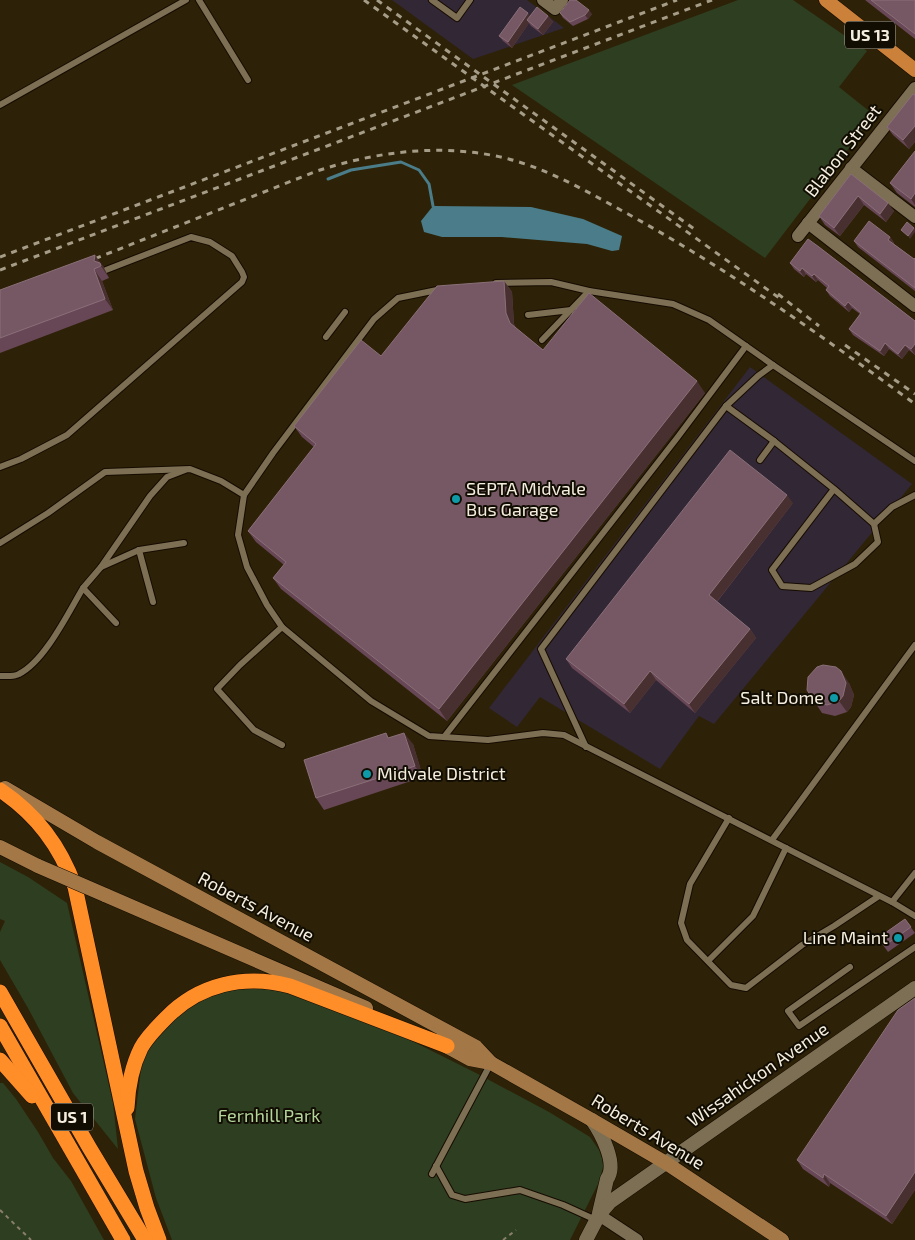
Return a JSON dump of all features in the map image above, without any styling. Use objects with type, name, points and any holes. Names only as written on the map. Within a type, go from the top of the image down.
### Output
[{"type":"highway","points":[[0,790],[21,806],[44,829],[63,858],[72,880],[81,911],[141,1190],[159,1240]]},
{"type":"highway","points":[[127,1132],[127,1097],[131,1076],[137,1057],[147,1039],[169,1015],[187,1000],[209,988],[222,984],[249,980],[276,983],[447,1046]]},
{"type":"highway","name":"US 1","points":[[0,992],[145,1240]]},
{"type":"highway","name":"US 1","points":[[0,1026],[123,1240]]},
{"type":"highway","points":[[0,1060],[27,1089],[62,1133]]},
{"type":"main road","name":"US 13","points":[[826,0],[915,70]]},
{"type":"main road","name":"Roberts Avenue","points":[[0,786],[97,842],[476,1047],[491,1064]]},
{"type":"main road","name":"Roberts Avenue","points":[[0,847],[38,866],[400,1022],[470,1059],[491,1064],[666,1163],[782,1240]]},
{"type":"street","points":[[543,0],[559,5]]},
{"type":"street","name":"Blabon Street","points":[[798,236],[915,88]]},
{"type":"street","points":[[852,168],[915,217]]},
{"type":"street","points":[[808,223],[915,306]]},
{"type":"street","name":"Wissahickon Avenue","points":[[586,1240],[597,1217],[610,1202],[915,988]]},
{"type":"street","points":[[592,1120],[605,1143],[610,1165],[610,1175],[607,1179],[597,1217],[637,1240]]},
{"type":"lane","points":[[0,105],[186,0]]},
{"type":"lane","points":[[199,0],[248,80]]},
{"type":"lane","points":[[432,0],[457,18],[470,0]]},
{"type":"lane","points":[[0,467],[21,459],[67,435],[242,282],[244,277],[232,256],[210,242],[191,237],[106,270]]},
{"type":"lane","points":[[490,284],[509,281],[551,282],[589,291],[674,304],[709,320],[915,461]]},
{"type":"lane","points":[[451,288],[432,290],[398,298],[374,319],[244,494],[238,534],[247,567],[267,606],[282,627],[372,701],[429,736],[488,740],[543,733],[564,735],[772,840],[892,902],[915,916]]},
{"type":"lane","points":[[542,340],[589,291]]},
{"type":"lane","points":[[528,315],[571,310]]},
{"type":"lane","points":[[326,337],[346,312]]},
{"type":"lane","points":[[444,737],[672,445],[746,346]]},
{"type":"lane","points":[[586,747],[541,649],[726,406],[758,376],[773,365]]},
{"type":"lane","points":[[726,406],[774,441],[834,489],[874,524],[878,542],[855,564],[811,588],[782,586],[772,570],[834,489]]},
{"type":"lane","points":[[760,460],[774,441]]},
{"type":"lane","points":[[0,543],[48,513],[105,472],[190,469],[221,481],[244,494]]},
{"type":"lane","points":[[0,676],[18,676],[36,662],[60,628],[83,588],[101,567],[150,496],[167,477],[190,469]]},
{"type":"lane","points":[[874,524],[892,507],[915,495]]},
{"type":"lane","points":[[101,567],[139,550],[184,543]]},
{"type":"lane","points":[[139,550],[153,602]]},
{"type":"lane","points":[[83,588],[116,624]]},
{"type":"lane","points":[[282,627],[217,689],[254,730],[282,745]]},
{"type":"lane","points":[[772,840],[915,645]]},
{"type":"lane","points":[[729,818],[690,884],[681,923],[687,940],[731,985],[746,988],[802,945],[879,896]]},
{"type":"lane","points":[[708,961],[753,916],[786,848]]},
{"type":"lane","points":[[892,902],[915,872]]},
{"type":"lane","points":[[850,967],[788,1010],[799,1026],[915,946]]},
{"type":"lane","points":[[432,1174],[491,1064]]},
{"type":"lane","points":[[436,1166],[452,1195],[465,1199],[520,1190],[597,1217]]},
{"type":"path","points":[[0,1210],[31,1240]]},
{"type":"path","points":[[503,1240],[516,1230]]},
{"type":"shaded area","points":[[392,0],[527,0],[564,28],[473,59]]},
{"type":"shaded area","points":[[750,367],[912,484],[714,724],[699,716],[660,769],[540,697],[517,727],[489,708]]},
{"type":"green space","points":[[738,0],[793,0],[867,51],[839,87],[874,115],[765,258],[512,85]]},
{"type":"green space","points":[[0,862],[28,877],[67,903],[113,1103],[118,1149],[73,1093],[0,960],[0,932],[5,921],[0,919]]},
{"type":"green space","name":"Fernhill Park","points":[[227,988],[278,988],[404,1037],[549,1112],[590,1137],[599,1150],[603,1166],[600,1180],[570,1240],[172,1240],[156,1198],[135,1119],[141,1069],[146,1050],[177,1012]]},
{"type":"green space","points":[[0,1083],[3,1083],[16,1099],[53,1158],[71,1181],[104,1240],[0,1240]]},
{"type":"water","points":[[433,206],[531,207],[583,219],[622,236],[619,250],[612,251],[587,244],[502,237],[442,237],[424,232],[421,221]]},
{"type":"building","points":[[570,0],[576,0],[589,10],[585,15],[570,22],[560,13]]},
{"type":"building","points":[[871,0],[915,0],[915,34]]},
{"type":"building","points":[[520,7],[528,13],[508,42],[499,36]]},
{"type":"building","points":[[537,7],[548,16],[538,29],[527,20]]},
{"type":"building","points":[[913,94],[915,95],[915,126],[903,140],[887,127]]},
{"type":"building","points":[[915,151],[915,193],[911,199],[890,183]]},
{"type":"building","points":[[851,174],[888,203],[880,214],[858,196],[834,228],[819,216]]},
{"type":"building","points":[[869,221],[890,237],[888,240],[915,258],[915,288],[854,241]]},
{"type":"building","points":[[907,222],[914,228],[908,236],[901,230]]},
{"type":"building","points":[[808,239],[915,321],[915,344],[911,349],[905,345],[898,354],[885,343],[880,351],[849,329],[861,313],[848,302],[845,306],[826,290],[829,286],[814,274],[812,276],[802,268],[800,271],[790,263]]},
{"type":"building","points":[[95,255],[94,261],[100,263],[101,266],[94,269],[105,299],[0,338],[0,290]]},
{"type":"building","name":"SEPTA Midvale Bus Garage","points":[[504,281],[506,313],[510,323],[543,350],[589,293],[697,381],[439,709],[273,578],[286,562],[248,531],[316,444],[294,426],[361,340],[381,356],[437,286]]},
{"type":"building","points":[[730,450],[787,495],[709,595],[750,629],[689,704],[650,671],[624,704],[566,659]]},
{"type":"building","points":[[823,665],[836,667],[841,671],[846,683],[843,696],[839,701],[827,705],[814,701],[807,690],[808,677],[817,667]]},
{"type":"building","name":"Midvale District","points":[[386,733],[388,738],[404,733],[415,766],[316,798],[304,760]]},
{"type":"building","points":[[905,919],[911,927],[884,946],[878,938]]},
{"type":"building","points":[[915,998],[915,1172],[886,1216],[824,1174],[823,1178],[797,1160],[898,1010]]},
{"type":"waterway","points":[[328,179],[351,170],[401,162],[419,170],[429,184],[433,206]]},
{"type":"railway","points":[[364,0],[782,300]]},
{"type":"railway","points":[[377,0],[697,231]]},
{"type":"railway","points":[[0,257],[677,0]]},
{"type":"railway","points":[[0,270],[712,0]]},
{"type":"railway","points":[[84,263],[339,164],[383,155],[428,150],[473,152],[514,160],[548,173],[666,235],[774,304],[915,404]]},
{"type":"railway","points":[[778,294],[819,326]]},
{"type":"railway","points":[[845,345],[915,394]]},
{"type":"place","name":"SEPTA Midvale Bus Garage","points":[[456,499]]},
{"type":"place","name":"Salt Dome","points":[[834,698]]},
{"type":"place","name":"Midvale District","points":[[367,774]]},
{"type":"place","name":"Line Maint","points":[[898,938]]}]
